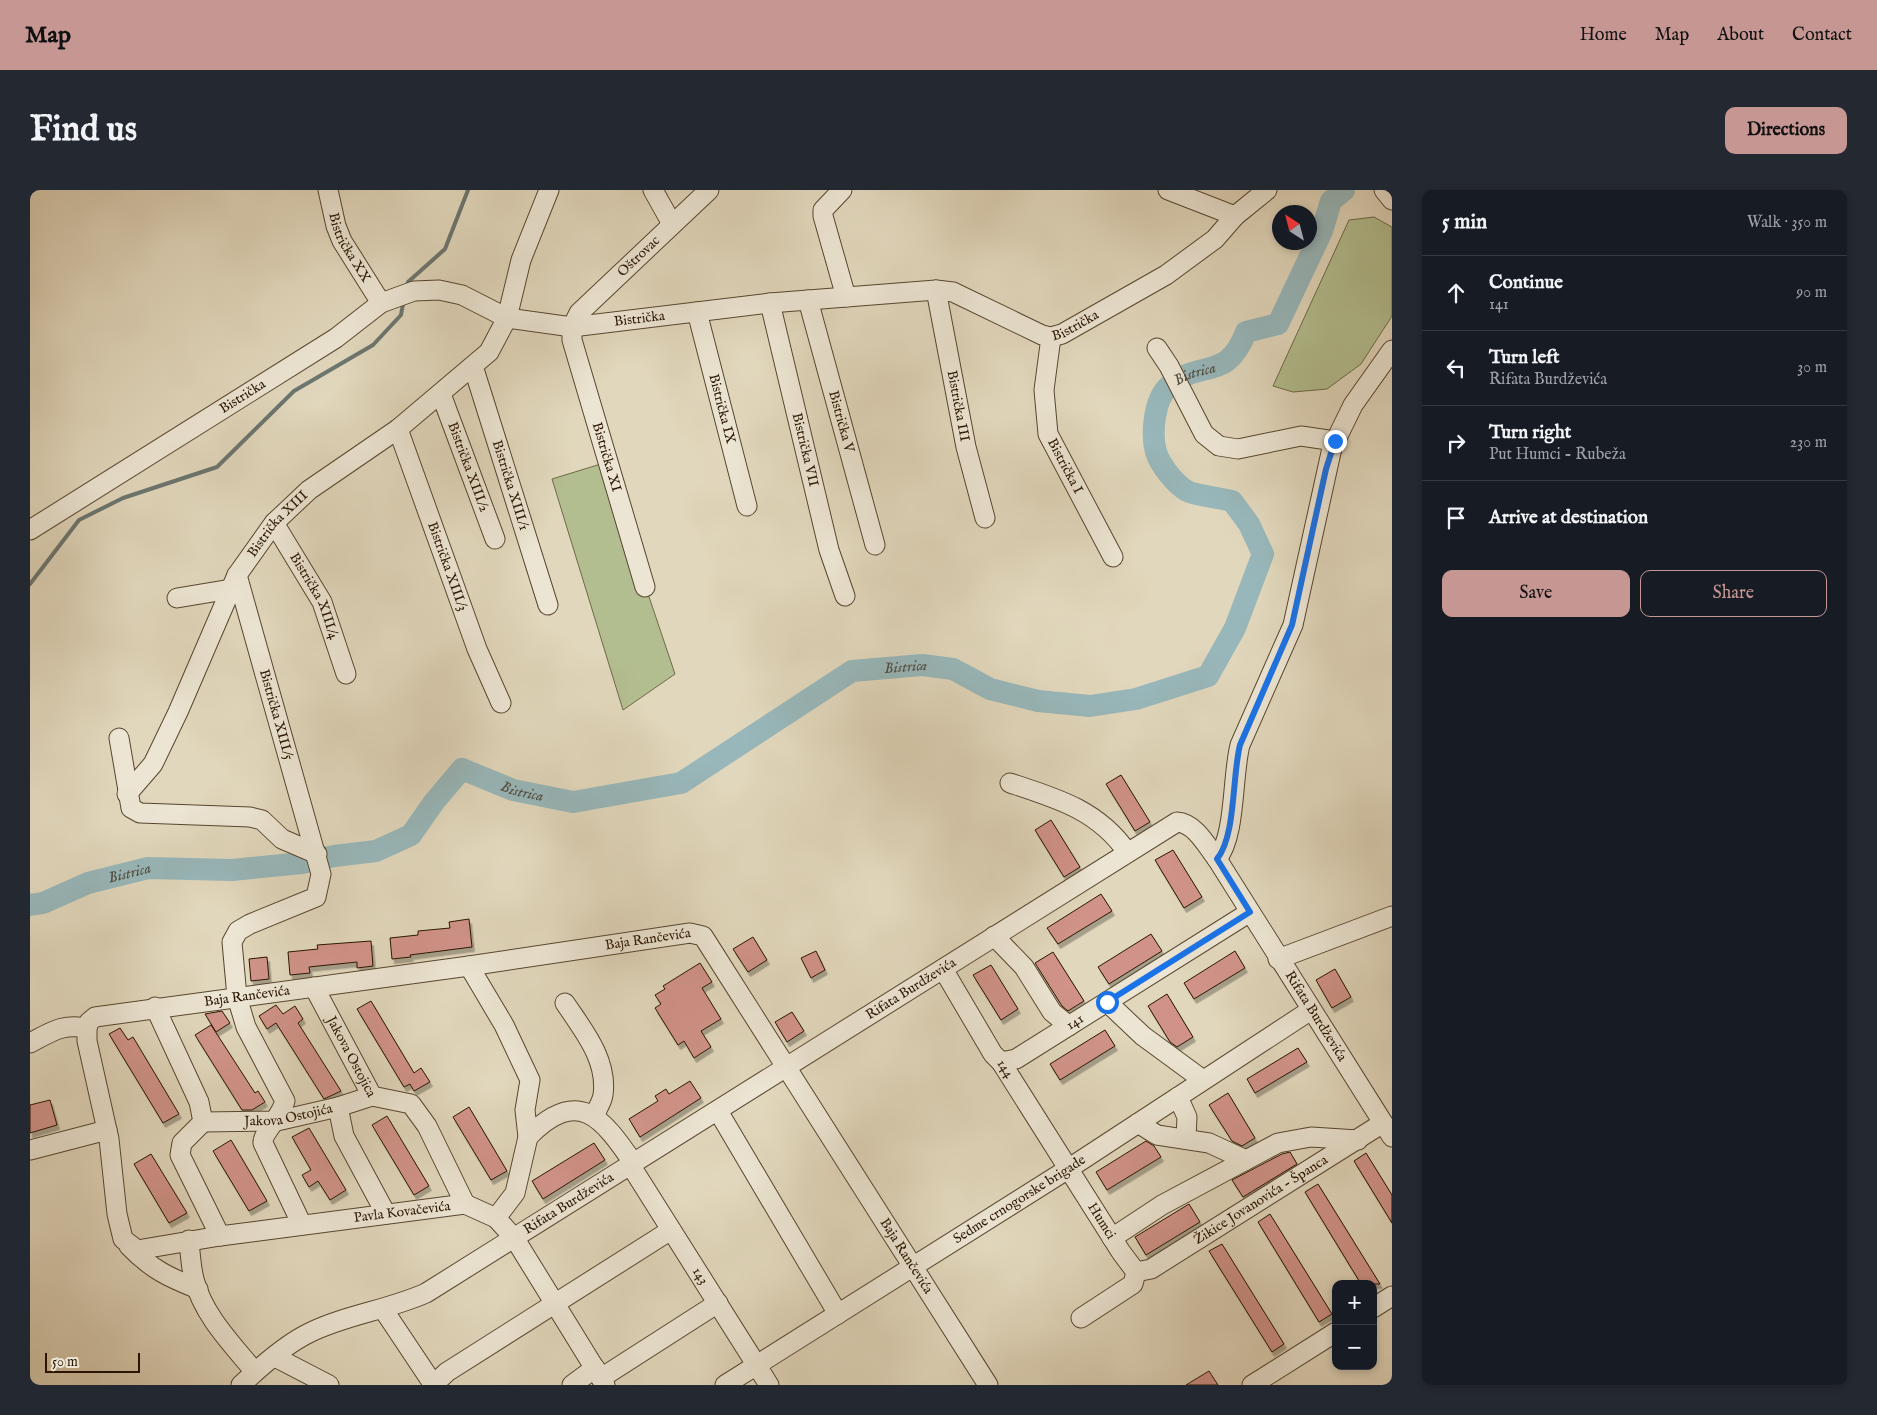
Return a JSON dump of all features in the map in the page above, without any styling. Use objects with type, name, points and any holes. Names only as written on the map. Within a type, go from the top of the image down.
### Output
[{"type":"street","name":"Bistrička XX","points":[[328,190],[336,226],[342,241],[381,302]]},
{"type":"street","name":"Bistrička XIII","points":[[127,794],[153,764],[178,712],[234,582],[274,523],[308,490],[398,429],[489,352],[507,318],[522,260],[549,190]]},
{"type":"street","points":[[653,190],[672,224]]},
{"type":"street","name":"Oštrovac","points":[[572,328],[579,313],[709,190]]},
{"type":"street","points":[[842,190],[827,204],[822,216],[846,297]]},
{"type":"street","points":[[1168,190],[1235,216]]},
{"type":"street","name":"Bistrička","points":[[30,530],[336,338],[381,302],[414,291],[439,290],[462,295],[507,318],[572,328],[770,303],[936,290],[953,292],[1007,319],[1051,337],[1062,334],[1166,275],[1215,238],[1235,216],[1266,190]]},
{"type":"street","name":"Bistrička III","points":[[936,290],[966,446],[986,518]]},
{"type":"street","name":"Bistrička V","points":[[808,300],[875,545]]},
{"type":"street","name":"Bistrička VII","points":[[770,303],[829,550],[845,596]]},
{"type":"street","name":"Bistrička IX","points":[[697,312],[747,506]]},
{"type":"street","name":"Bistrička XI","points":[[572,328],[572,340],[645,587]]},
{"type":"street","name":"Bistrička I","points":[[1051,337],[1044,390],[1048,434],[1113,557]]},
{"type":"street","points":[[1157,348],[1169,366],[1204,434],[1213,443],[1225,449],[1238,450],[1301,436],[1335,441]]},
{"type":"street","points":[[1217,859],[1224,851],[1228,836],[1236,762],[1240,745],[1292,625],[1326,469],[1335,441],[1353,405],[1392,350]]},
{"type":"street","name":"Bistrička XIII/1","points":[[473,366],[548,605]]},
{"type":"street","name":"Bistrička XIII/2","points":[[441,394],[495,539]]},
{"type":"street","name":"Bistrička XIII/3","points":[[398,429],[476,649],[501,703]]},
{"type":"street","name":"Bistrička XIII/4","points":[[274,523],[322,602],[346,674]]},
{"type":"street","points":[[177,598],[234,582]]},
{"type":"street","name":"Bistrička XIII/5","points":[[234,582],[309,835],[317,854],[321,874],[316,897],[238,931],[232,942],[237,996]]},
{"type":"street","points":[[119,738],[127,794],[131,808],[140,813],[250,817],[262,820],[282,839],[317,854]]},
{"type":"street","points":[[1010,783],[1081,809],[1105,826],[1126,852]]},
{"type":"street","name":"Rifata Burdževića","points":[[242,1385],[255,1372],[308,1333],[426,1293],[515,1239],[1126,852],[1170,825],[1182,822],[1195,830],[1217,859],[1278,959],[1388,1130]]},
{"type":"street","name":"141","points":[[1001,1062],[1016,1059],[1250,912]]},
{"type":"street","points":[[1278,959],[1392,916]]},
{"type":"street","name":"Baja Rančevića","points":[[30,1043],[55,1030],[72,1025],[155,1007],[469,966],[690,933],[703,936],[788,1067],[985,1384]]},
{"type":"street","points":[[994,936],[1024,967],[1052,1012],[1069,1026]]},
{"type":"street","points":[[469,966],[504,1025],[530,1080],[525,1110],[528,1137],[515,1193],[496,1218]]},
{"type":"street","name":"144","points":[[943,968],[993,1054],[1001,1062],[1068,1168]]},
{"type":"street","name":"Jakova Ostojica","points":[[314,987],[372,1096],[410,1104],[427,1126],[465,1204]]},
{"type":"street","points":[[237,996],[246,1027],[285,1101],[283,1111],[264,1134],[262,1143],[302,1225]]},
{"type":"street","points":[[1107,1002],[1143,1036],[1203,1080]]},
{"type":"street","points":[[528,1137],[552,1116],[566,1111],[580,1111],[594,1116],[603,1096],[601,1065],[597,1054],[565,1003]]},
{"type":"street","points":[[155,1007],[199,1102],[202,1122],[182,1143],[180,1155],[220,1236]]},
{"type":"street","name":"Sedme crnogorske brigade","points":[[724,1385],[757,1366],[1068,1168],[1311,1010]]},
{"type":"street","points":[[91,1022],[87,1041],[107,1130],[117,1214],[123,1239],[143,1261],[163,1275],[198,1289]]},
{"type":"street","name":"Jakova Ostojića","points":[[202,1122],[276,1121],[338,1107],[372,1096]]},
{"type":"street","points":[[1178,1096],[1187,1117],[1186,1138]]},
{"type":"street","points":[[338,1107],[344,1136],[386,1214]]},
{"type":"street","points":[[718,1111],[838,1314]]},
{"type":"street","name":"143","points":[[594,1116],[610,1130],[769,1385]]},
{"type":"street","points":[[1138,1123],[1157,1135],[1186,1138],[1222,1147],[1246,1160]]},
{"type":"street","points":[[30,1150],[107,1130]]},
{"type":"street","name":"Žikice Jovanovića - Španca","points":[[1136,1272],[1150,1269],[1358,1140],[1388,1130]]},
{"type":"street","points":[[1112,1238],[1162,1205],[1267,1148],[1299,1138],[1358,1140]]},
{"type":"street","name":"Humci","points":[[1068,1168],[1136,1272]]},
{"type":"street","name":"Pavla Kovačevića","points":[[133,1248],[465,1204],[496,1218],[515,1239],[600,1377]]},
{"type":"street","points":[[383,1309],[433,1385],[447,1372],[671,1230]]},
{"type":"street","points":[[189,1240],[194,1279],[214,1323],[255,1372]]},
{"type":"street","points":[[1081,1318],[1133,1284],[1136,1272]]},
{"type":"street","points":[[1377,1305],[1392,1296]]},
{"type":"street","points":[[572,1385],[600,1377],[718,1303]]},
{"type":"street","points":[[1252,1385],[1332,1335]]},
{"type":"street","points":[[276,1357],[328,1385]]},
{"type":"green space","points":[[1374,217],[1392,227],[1392,316],[1361,364],[1327,389],[1293,392],[1273,386],[1349,220]]},
{"type":"green space","points":[[604,463],[675,674],[623,710],[552,479]]},
{"type":"building","points":[[1121,775],[1150,822],[1135,831],[1106,784]]},
{"type":"building","points":[[1051,820],[1080,867],[1064,877],[1035,830]]},
{"type":"building","points":[[1173,850],[1202,897],[1184,908],[1155,860]]},
{"type":"building","points":[[1101,894],[1112,911],[1058,944],[1047,928]]},
{"type":"building","points":[[469,919],[472,947],[392,959],[390,938],[418,935],[418,931],[450,928],[449,922]]},
{"type":"building","points":[[1151,934],[1162,951],[1109,984],[1098,967]]},
{"type":"building","points":[[753,937],[767,960],[748,972],[733,949]]},
{"type":"building","points":[[371,941],[373,966],[357,968],[357,962],[309,967],[310,973],[290,975],[288,952],[318,949],[317,945]]},
{"type":"building","points":[[816,951],[825,970],[811,978],[801,958]]},
{"type":"building","points":[[1235,951],[1245,968],[1194,999],[1184,983]]},
{"type":"building","points":[[1053,952],[1084,1001],[1068,1011],[1062,1006],[1035,963]]},
{"type":"building","points":[[267,957],[269,979],[251,981],[249,959]]},
{"type":"building","points":[[700,963],[712,982],[702,988],[721,1019],[701,1031],[711,1047],[694,1058],[684,1041],[678,1045],[655,1008],[661,1004],[655,995],[665,989],[663,986]]},
{"type":"building","points":[[991,965],[1018,1009],[1001,1020],[973,975]]},
{"type":"building","points":[[1335,969],[1351,997],[1332,1008],[1316,980]]},
{"type":"building","points":[[1167,994],[1193,1037],[1177,1047],[1170,1042],[1148,1006]]},
{"type":"building","points":[[371,1001],[414,1073],[421,1068],[430,1082],[414,1091],[410,1084],[404,1087],[357,1009]]},
{"type":"building","points":[[276,1005],[283,1014],[295,1006],[303,1019],[298,1023],[341,1091],[324,1099],[276,1023],[267,1029],[259,1016]]},
{"type":"building","points":[[222,1011],[230,1023],[216,1032],[205,1014]]},
{"type":"building","points":[[792,1012],[804,1031],[787,1042],[775,1022]]},
{"type":"building","points":[[211,1025],[255,1093],[258,1091],[265,1102],[252,1110],[242,1110],[195,1035]]},
{"type":"building","points":[[120,1028],[128,1040],[133,1037],[179,1114],[163,1123],[109,1034]]},
{"type":"building","points":[[1105,1030],[1115,1046],[1060,1080],[1050,1064]]},
{"type":"building","points":[[1298,1048],[1307,1062],[1255,1093],[1247,1079]]},
{"type":"building","points":[[690,1081],[701,1098],[640,1137],[629,1119],[658,1101],[655,1096],[666,1089],[669,1094]]},
{"type":"building","points":[[1228,1093],[1255,1138],[1242,1146],[1232,1141],[1209,1105]]},
{"type":"building","points":[[50,1100],[57,1125],[30,1133],[30,1105]]},
{"type":"building","points":[[469,1107],[507,1171],[491,1180],[453,1117]]},
{"type":"building","points":[[387,1116],[429,1186],[414,1195],[372,1125]]},
{"type":"building","points":[[309,1128],[346,1190],[330,1200],[318,1181],[309,1187],[302,1175],[311,1170],[292,1137]]},
{"type":"building","points":[[231,1140],[267,1201],[249,1211],[213,1151]]},
{"type":"building","points":[[1146,1141],[1154,1146],[1161,1157],[1107,1190],[1096,1172]]},
{"type":"building","points":[[594,1143],[605,1160],[543,1199],[532,1181]]},
{"type":"building","points":[[1290,1152],[1297,1164],[1243,1197],[1232,1180],[1282,1154]]},
{"type":"building","points":[[1366,1153],[1392,1195],[1392,1223],[1354,1161]]},
{"type":"building","points":[[151,1154],[187,1213],[169,1223],[134,1164]]},
{"type":"building","points":[[1318,1184],[1380,1284],[1377,1284],[1377,1280],[1359,1280],[1305,1192]]},
{"type":"building","points":[[1189,1204],[1200,1222],[1146,1255],[1135,1237]]},
{"type":"building","points":[[1270,1214],[1332,1314],[1319,1322],[1258,1222]]},
{"type":"building","points":[[1222,1244],[1284,1344],[1272,1352],[1209,1251]]},
{"type":"building","points":[[1209,1371],[1218,1385],[1186,1385]]},
{"type":"waterway","points":[[408,282],[445,249],[468,190]]},
{"type":"waterway","name":"Bistrica","points":[[30,905],[43,903],[88,883],[148,868],[232,870],[302,863],[334,856],[376,851],[411,835],[434,802],[462,769],[513,790],[573,802],[681,783],[852,671],[922,665],[953,669],[990,689],[1038,701],[1090,706],[1136,699],[1208,676],[1235,628],[1263,554],[1249,524],[1232,501],[1187,491],[1164,468],[1156,452],[1155,445],[1154,427],[1157,408],[1160,399],[1169,386],[1181,378],[1222,364],[1230,358],[1238,348],[1246,332],[1278,324],[1322,231],[1331,201],[1344,190]]},
{"type":"waterway","points":[[30,584],[79,520],[123,498],[217,467],[294,391],[373,345],[401,315],[403,304]]},
{"type":"route","points":[[1107,1002],[1250,912],[1217,859],[1224,851],[1228,836],[1236,762],[1240,745],[1292,625],[1326,469],[1335,441]]}]
